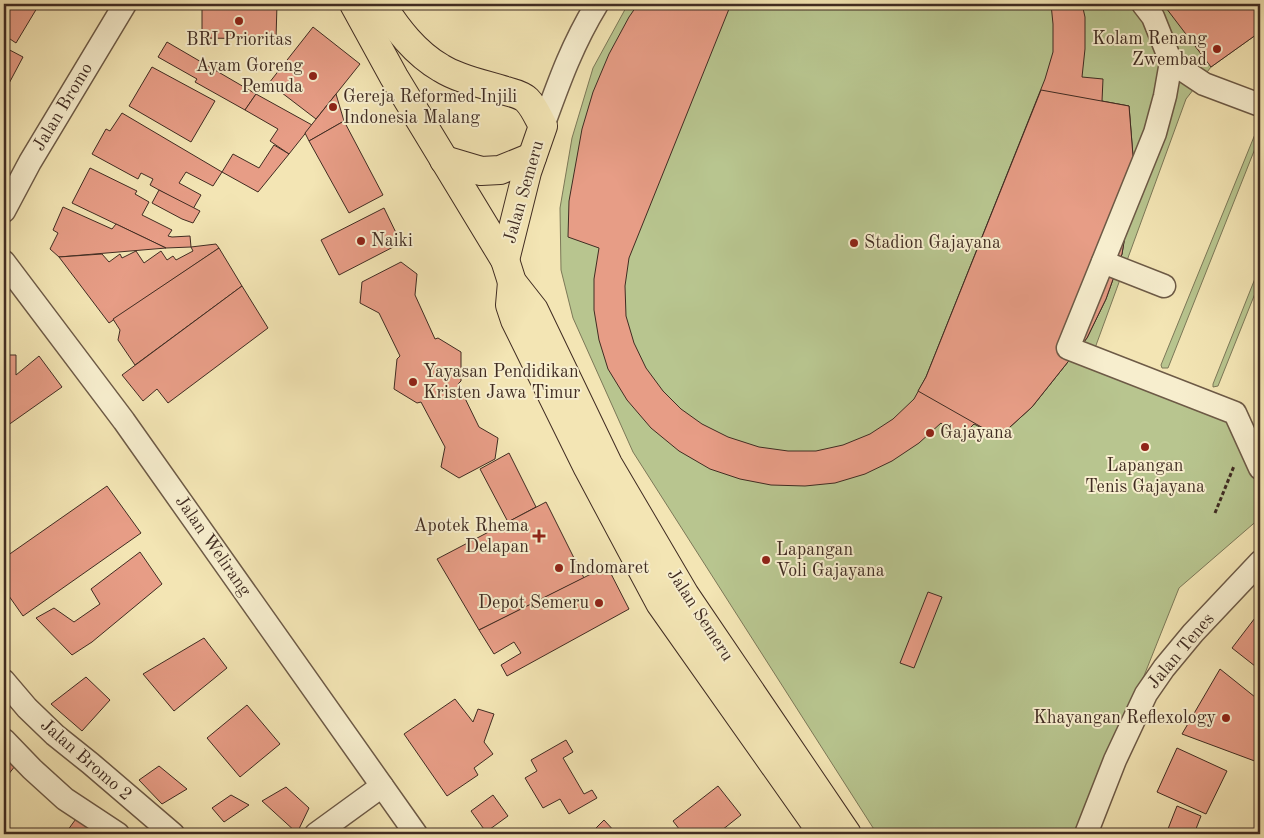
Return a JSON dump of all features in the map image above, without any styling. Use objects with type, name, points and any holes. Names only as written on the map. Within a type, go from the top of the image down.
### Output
[{"type":"main road","name":"Jalan Semeru","points":[[354,4],[394,77],[534,310],[608,464],[685,595],[847,834]]},
{"type":"main road","name":"Jalan Semeru","points":[[382,4],[393,23],[419,53],[442,69],[462,78],[525,98],[543,126],[527,172],[509,271],[510,305],[515,320],[588,468],[660,603],[822,834]]},
{"type":"main road","points":[[444,160],[481,171],[500,170],[532,157]]},
{"type":"street","name":"Jalan Bromo","points":[[4,211],[30,162],[125,4]]},
{"type":"street","points":[[543,126],[563,68],[575,41],[597,4]]},
{"type":"street","points":[[1144,4],[1153,17],[1172,62],[1204,84],[1260,105]]},
{"type":"street","points":[[1172,62],[1155,133],[1068,348],[1235,413],[1260,468]]},
{"type":"street","name":"Jalan Welirang","points":[[4,262],[124,421],[416,834]]},
{"type":"street","points":[[1103,262],[1164,286]]},
{"type":"street","name":"Jalan Tenes","points":[[1086,834],[1115,760],[1146,694],[1164,668],[1194,633],[1260,562]]},
{"type":"street","name":"Jalan Bromo 2","points":[[4,680],[27,708],[55,735],[173,834]]},
{"type":"street","points":[[4,740],[65,799],[118,834]]},
{"type":"street","points":[[316,834],[382,786]]},
{"type":"path","points":[[1215,513],[1246,437]]},
{"type":"green space","name":"Gajayana","points":[[628,4],[1260,4],[1260,32],[1211,67],[1186,99],[1091,359],[1227,413],[1260,485],[1260,518],[1179,588],[1081,834],[877,834],[633,452],[573,318],[561,270],[560,208],[572,138],[593,68]]},
{"type":"green space","points":[[1260,122],[1260,136],[1168,368],[1162,368],[1161,365]]},
{"type":"green space","points":[[1260,266],[1260,281],[1218,386],[1213,387],[1213,384]]},
{"type":"building","points":[[4,4],[30,4],[37,8],[16,43],[4,35]]},
{"type":"building","name":"BRI Prioritas","points":[[202,4],[277,4],[276,39],[202,38]]},
{"type":"building","points":[[638,4],[731,4],[629,258],[625,286],[626,316],[634,343],[646,368],[663,391],[681,409],[702,424],[728,437],[759,447],[788,451],[816,451],[843,445],[870,434],[893,419],[914,399],[926,377],[1045,79],[1053,52],[1051,4],[1082,4],[1085,17],[1085,49],[1082,77],[1103,79],[1102,101],[1129,106],[1133,156],[1130,205],[1122,254],[1106,299],[1087,338],[1032,407],[999,437],[974,424],[959,439],[941,423],[919,443],[892,461],[865,474],[835,483],[805,486],[771,485],[740,479],[710,469],[679,451],[651,428],[627,400],[608,369],[599,340],[594,310],[594,279],[599,248],[568,237],[569,201],[582,129],[593,92],[609,54]]},
{"type":"building","name":"Kolam Renang Zwembad","points":[[1163,4],[1260,4],[1260,32],[1211,67]]},
{"type":"building","name":"Ayam Goreng Pemuda","points":[[313,27],[360,64],[316,119],[269,83]]},
{"type":"building","points":[[167,42],[256,94],[245,110],[195,82],[197,79],[158,57]]},
{"type":"building","points":[[4,47],[23,57],[6,89],[4,88]]},
{"type":"building","points":[[152,67],[215,101],[191,142],[129,106]]},
{"type":"building","points":[[1041,90],[1129,106],[1133,156],[1130,205],[1122,254],[1106,299],[1087,338],[1032,407],[999,437],[918,391],[926,377]]},
{"type":"building","points":[[256,94],[312,125],[289,154],[270,141],[278,129],[245,110]]},
{"type":"building","name":"Gereja Reformed Injili Indonesia Malang","points":[[336,94],[344,121],[309,141],[305,133]]},
{"type":"building","points":[[122,113],[222,172],[213,186],[186,172],[179,183],[201,195],[193,209],[150,185],[153,179],[141,173],[138,179],[92,154],[106,129],[110,131]]},
{"type":"building","points":[[344,121],[383,195],[349,213],[309,141]]},
{"type":"building","points":[[274,145],[289,154],[258,192],[222,172],[233,154],[259,168]]},
{"type":"building","points":[[90,168],[137,191],[135,194],[149,202],[142,215],[172,230],[168,236],[190,236],[191,247],[166,248],[72,203]]},
{"type":"building","points":[[159,190],[200,211],[193,223],[152,203]]},
{"type":"building","points":[[63,207],[112,229],[116,224],[166,248],[59,257],[50,249],[58,233],[53,230]]},
{"type":"building","name":"Naiki","points":[[384,208],[401,243],[339,275],[321,240]]},
{"type":"building","points":[[216,244],[219,248],[109,323],[59,257],[102,254],[109,262],[120,254],[122,258],[136,251],[144,263],[161,251],[167,260],[173,256],[176,260],[193,251],[191,247]]},
{"type":"building","points":[[219,248],[242,286],[135,365],[118,340],[120,330],[113,319]]},
{"type":"building","points":[[401,262],[417,274],[415,295],[435,339],[438,338],[461,352],[461,381],[458,384],[479,427],[498,438],[495,459],[459,478],[441,467],[445,447],[421,402],[417,403],[394,389],[397,359],[400,356],[379,313],[360,303],[362,282]]},
{"type":"building","points":[[242,286],[268,328],[168,403],[157,389],[143,401],[122,375]]},
{"type":"building","points":[[4,355],[16,355],[16,375],[39,356],[62,387],[4,428]]},
{"type":"building","points":[[509,453],[536,507],[508,522],[480,469]]},
{"type":"building","points":[[107,486],[141,533],[23,616],[4,589],[4,558]]},
{"type":"building","points":[[546,502],[584,578],[479,630],[437,559]]},
{"type":"building","points":[[140,552],[162,584],[92,642],[72,655],[36,618],[54,608],[74,622],[100,604],[91,589]]},
{"type":"building","points":[[607,566],[629,609],[507,676],[501,665],[521,653],[514,642],[494,654],[479,630]]},
{"type":"building","points":[[928,592],[942,597],[914,668],[900,663]]},
{"type":"building","points":[[1258,614],[1260,616],[1260,670],[1232,648]]},
{"type":"building","points":[[204,638],[227,668],[174,711],[143,674]]},
{"type":"building","name":"Khayangan Reflexology","points":[[1220,669],[1260,701],[1260,763],[1182,734]]},
{"type":"building","points":[[86,677],[110,700],[82,731],[51,704]]},
{"type":"building","points":[[455,699],[473,722],[478,709],[494,714],[484,742],[493,754],[474,768],[478,775],[447,796],[404,734]]},
{"type":"building","points":[[247,705],[280,744],[240,777],[207,738]]},
{"type":"building","points":[[566,740],[573,752],[563,758],[584,794],[592,790],[597,798],[569,814],[560,799],[543,808],[525,778],[537,771],[531,760]]},
{"type":"building","points":[[4,748],[19,761],[4,780]]},
{"type":"building","points":[[1177,748],[1227,771],[1206,814],[1157,792]]},
{"type":"building","points":[[159,766],[187,789],[162,804],[139,780]]},
{"type":"building","points":[[718,786],[741,815],[717,834],[683,834],[673,821]]},
{"type":"building","points":[[286,787],[309,808],[297,833],[262,801]]},
{"type":"building","points":[[231,795],[249,805],[224,822],[212,808]]},
{"type":"building","points":[[493,795],[508,816],[486,832],[471,811]]},
{"type":"building","points":[[1177,806],[1201,816],[1194,834],[1166,834]]},
{"type":"building","points":[[78,816],[106,834],[65,834]]},
{"type":"building","points":[[604,820],[617,834],[590,834]]},
{"type":"place","name":"BRI Prioritas","points":[[239,21]]},
{"type":"place","name":"Kolam Renang Zwembad","points":[[1217,49]]},
{"type":"place","name":"Ayam Goreng Pemuda","points":[[313,76]]},
{"type":"place","name":"Gereja Reformed Injili Indonesia Malang","points":[[333,107]]},
{"type":"place","name":"Naiki","points":[[361,241]]},
{"type":"place","name":"Stadion Gajayana","points":[[854,243]]},
{"type":"place","name":"Yayasan Pendidikan Kristen Jawa Timur","points":[[413,382]]},
{"type":"place","name":"Gajayana","points":[[930,433]]},
{"type":"place","name":"Lapangan Tenis Gajayana","points":[[1145,447]]},
{"type":"place","name":"Apotek Rhema Delapan","points":[[539,536]]},
{"type":"place","name":"Lapangan Voli Gajayana","points":[[766,560]]},
{"type":"place","name":"Indomaret","points":[[559,568]]},
{"type":"place","name":"Depot Semeru","points":[[599,603]]},
{"type":"place","name":"Khayangan Reflexology","points":[[1226,718]]}]
